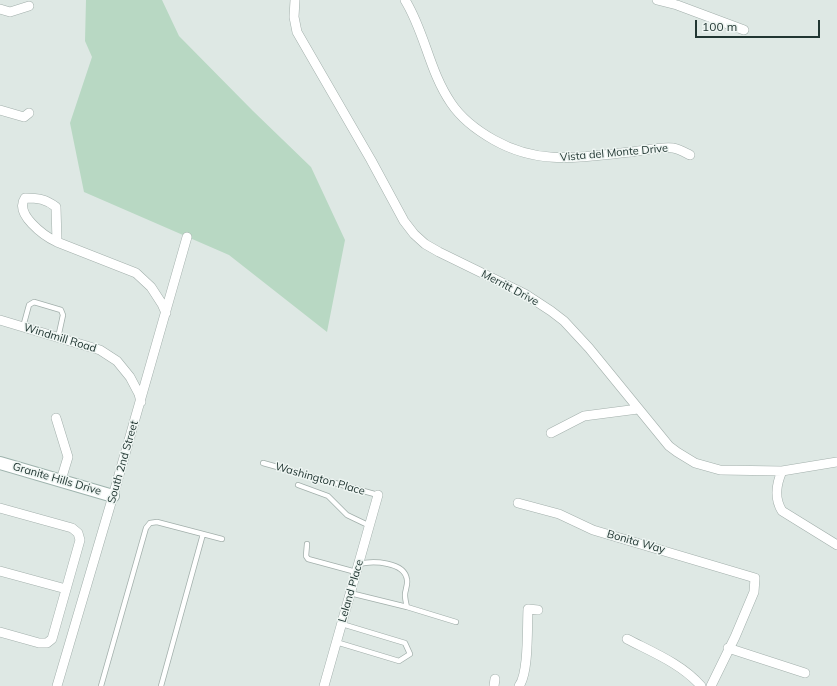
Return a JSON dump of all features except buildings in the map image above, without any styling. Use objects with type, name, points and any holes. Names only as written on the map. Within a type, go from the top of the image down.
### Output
[{"type":"street","name":"Merritt Drive","points":[[295,0],[294,17],[298,32],[408,227],[419,239],[432,248],[525,294],[564,321],[589,348],[670,446],[694,463],[720,470],[782,472],[837,462]]},
{"type":"street","name":"Vista del Monte Drive","points":[[405,0],[414,16],[437,79],[451,103],[461,115],[477,129],[498,142],[523,152],[548,158],[672,148],[690,155]]},
{"type":"street","points":[[657,0],[678,5],[744,30]]},
{"type":"street","points":[[0,9],[10,12],[29,6]]},
{"type":"street","points":[[0,110],[24,117],[29,113]]},
{"type":"street","points":[[57,242],[56,207],[49,202],[38,198],[25,198],[22,202],[22,208],[31,222],[44,235],[57,242],[136,273],[151,287],[166,313]]},
{"type":"street","name":"South 2nd Street","points":[[57,686],[188,237]]},
{"type":"street","name":"Windmill Road","points":[[0,320],[100,350],[117,361],[130,376],[139,394],[141,402]]},
{"type":"street","points":[[551,433],[584,416],[638,409]]},
{"type":"street","points":[[56,418],[68,458],[61,480]]},
{"type":"street","name":"Granite Hills Drive","points":[[0,463],[113,496]]},
{"type":"street","points":[[782,472],[776,490],[779,505],[782,511],[837,545]]},
{"type":"street","name":"Leland Place","points":[[324,686],[378,495]]},
{"type":"street","name":"Bonita Way","points":[[518,503],[559,514],[592,530],[755,578],[754,592],[735,637],[728,648]]},
{"type":"street","points":[[0,508],[72,528],[78,533],[80,540],[52,639],[47,643],[39,643],[0,632]]},
{"type":"street","points":[[0,571],[66,589]]},
{"type":"street","points":[[519,686],[526,667],[528,609],[538,610]]},
{"type":"street","points":[[627,639],[661,656],[695,679],[701,686]]},
{"type":"street","points":[[711,686],[728,648],[805,673]]},
{"type":"lane","points":[[24,327],[29,305],[34,302],[61,310],[63,315],[58,338]]},
{"type":"lane","name":"Washington Place","points":[[262,463],[378,495]]},
{"type":"lane","points":[[298,485],[328,496],[348,515],[370,526]]},
{"type":"lane","points":[[101,686],[146,528],[150,522],[157,522],[222,539]]},
{"type":"lane","points":[[161,686],[203,534]]},
{"type":"lane","points":[[307,544],[306,556],[308,559],[357,568],[376,562],[400,568],[405,573],[407,580],[404,596],[407,607]]},
{"type":"lane","points":[[350,593],[407,607],[456,622]]},
{"type":"lane","points":[[336,642],[399,661],[410,654],[405,643],[342,624]]},
{"type":"green space","points":[[86,0],[162,0],[179,36],[311,167],[345,240],[327,332],[229,255],[84,192],[70,123],[92,57],[85,41]]}]
